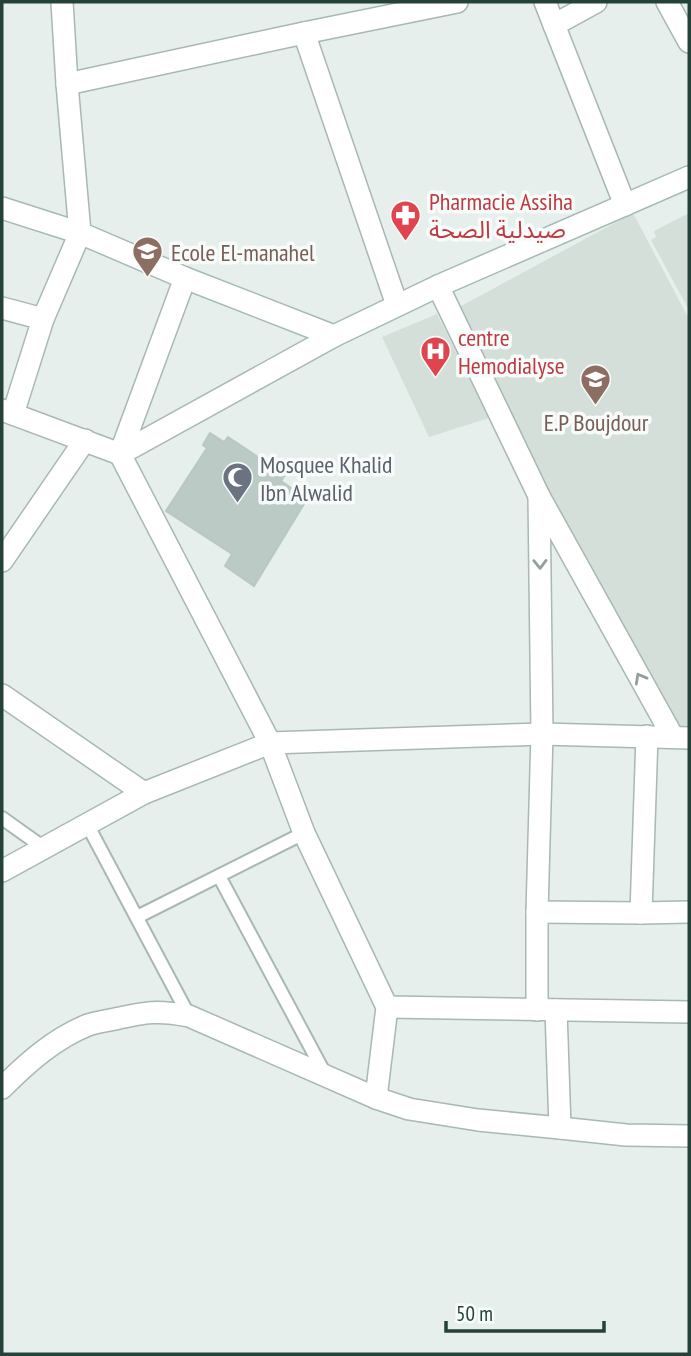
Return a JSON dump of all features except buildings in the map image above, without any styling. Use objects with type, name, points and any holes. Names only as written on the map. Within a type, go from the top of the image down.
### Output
[{"type":"street","points":[[62,2],[80,233],[43,318],[7,412],[120,454],[270,743],[304,833],[387,1007],[376,1098]]},
{"type":"street","points":[[67,84],[457,2]]},
{"type":"street","points":[[545,2],[625,205]]},
{"type":"street","points":[[554,24],[596,2]]},
{"type":"street","points":[[667,2],[689,42]]},
{"type":"street","points":[[304,33],[397,305]]},
{"type":"street","points":[[120,454],[334,336],[397,305],[689,177]]},
{"type":"street","points":[[2,208],[80,233],[185,278],[334,336]]},
{"type":"street","points":[[120,454],[185,278]]},
{"type":"street","points":[[438,286],[539,496],[681,737]]},
{"type":"street","points":[[2,308],[43,318]]},
{"type":"street","points":[[3,556],[85,440]]},
{"type":"street","points":[[539,496],[542,734],[537,912],[560,1128]]},
{"type":"street","points":[[2,695],[144,793]]},
{"type":"street","points":[[2,871],[144,793],[270,743],[542,734],[681,737]]},
{"type":"street","points":[[641,913],[647,736]]},
{"type":"street","points":[[537,912],[689,912]]},
{"type":"street","points":[[387,1007],[689,1012]]},
{"type":"street","points":[[2,1088],[55,1042],[89,1025],[146,1012],[166,1011],[189,1016],[376,1098],[409,1109],[478,1120],[626,1135],[689,1136]]},
{"type":"lane","points":[[2,818],[44,848]]},
{"type":"lane","points":[[87,824],[189,1016]]},
{"type":"lane","points":[[137,917],[304,833]]},
{"type":"lane","points":[[219,876],[326,1076]]},
{"type":"shaded area","name":"E.P Boujdour","points":[[633,213],[689,319],[689,729],[677,730],[452,311]]},
{"type":"shaded area","points":[[689,213],[689,310],[651,240],[656,237],[654,231]]},
{"type":"shaded area","name":"centre Hemodialyse","points":[[437,314],[489,418],[429,437],[382,337]]},
{"type":"place","name":"Pharmacie Assiha صيدلية الصحة","points":[[406,242]]},
{"type":"place","name":"Ecole El-manahel","points":[[148,279]]},
{"type":"place","name":"centre Hemodialyse","points":[[435,378]]},
{"type":"place","name":"E.P Boujdour","points":[[596,407]]},
{"type":"place","name":"Mosquee Khalid Ibn Alwalid","points":[[237,505]]}]
